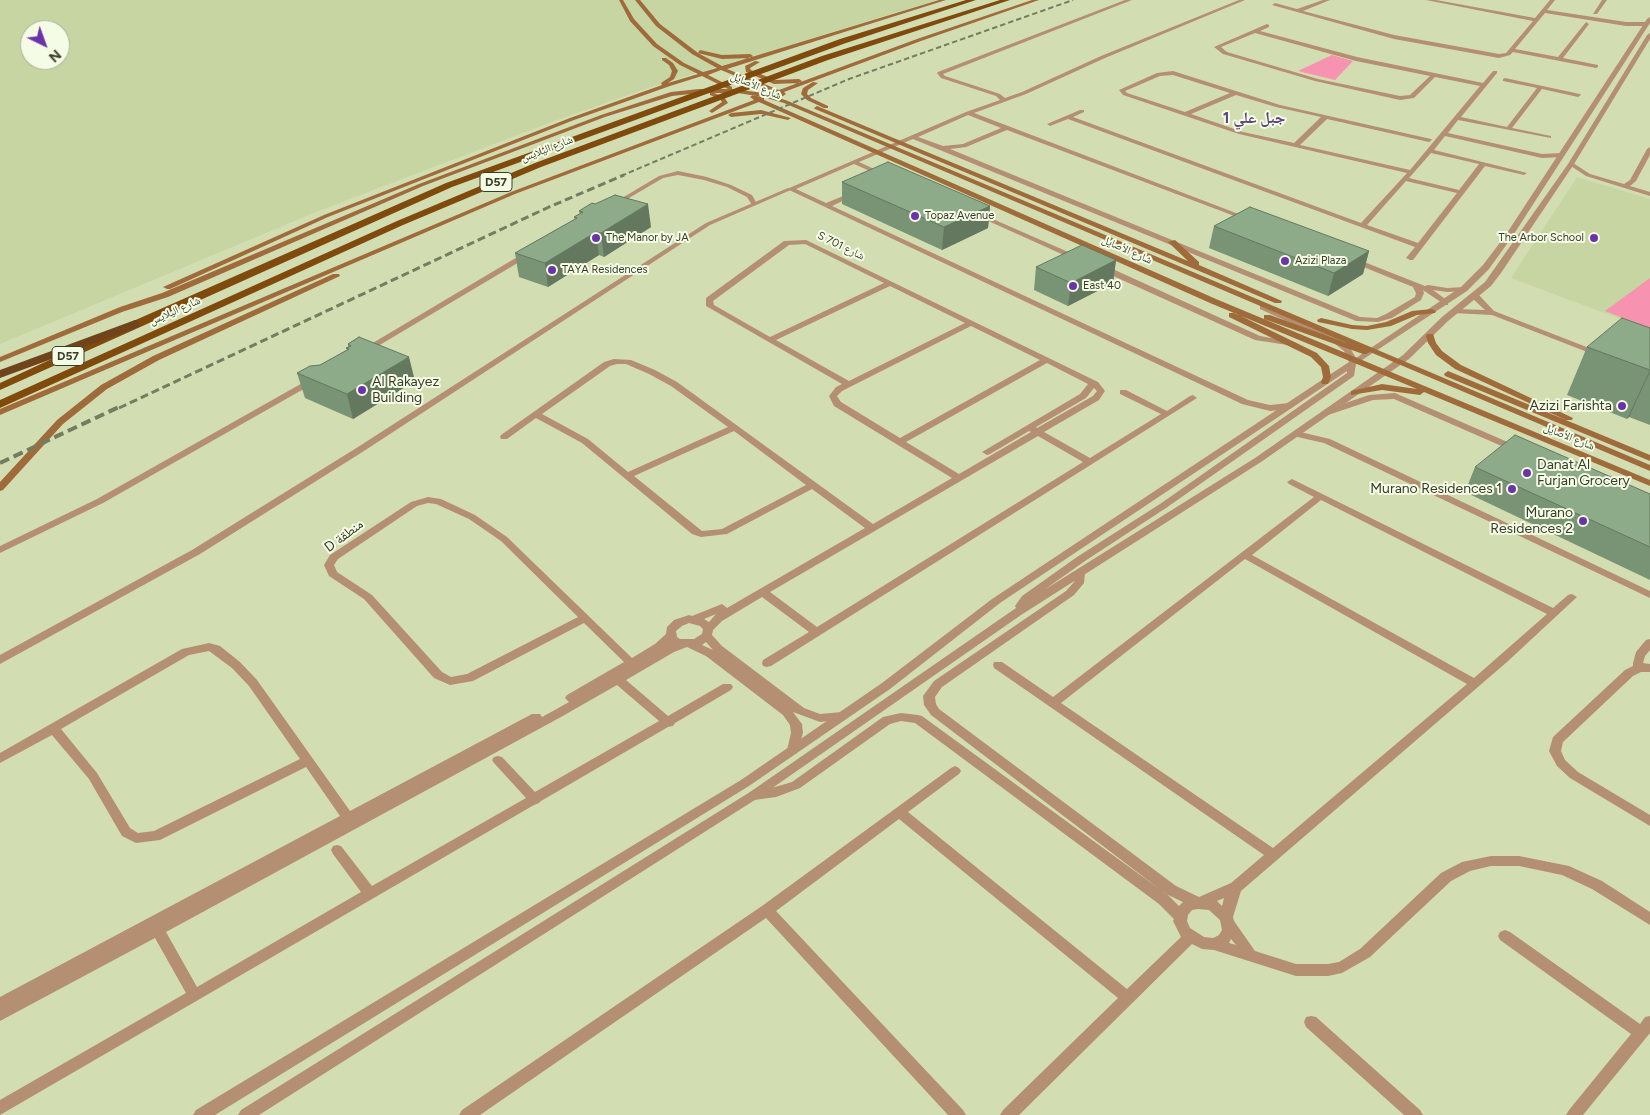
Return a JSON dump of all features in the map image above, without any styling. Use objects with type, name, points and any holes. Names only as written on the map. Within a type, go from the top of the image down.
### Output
[{"type":"highway","name":"شارع اليلايس","points":[[0,387],[376,216],[520,158],[843,41],[973,0]]},
{"type":"highway","name":"شارع اليلايس","points":[[0,404],[400,223],[538,165],[825,58],[1007,0]]},
{"type":"highway","points":[[0,374],[135,324]]},
{"type":"main road","name":"شارع الأصايل","points":[[621,0],[632,20],[655,44],[682,64],[702,75],[822,126],[1213,301],[1650,482]]},
{"type":"main road","name":"شارع الأصايل","points":[[637,0],[652,20],[683,46],[723,69],[1650,458]]},
{"type":"main road","points":[[0,360],[118,311],[199,272],[326,216],[470,157],[634,97],[944,0]]},
{"type":"main road","points":[[0,412],[513,192],[936,34],[1037,0]]},
{"type":"main road","points":[[634,97],[666,82],[674,73],[673,66],[656,51],[655,44],[668,48],[712,72],[748,88],[779,92]]},
{"type":"main road","points":[[683,46],[707,55],[732,57],[798,46]]},
{"type":"main road","points":[[798,46],[752,64],[747,70],[770,81],[788,83],[869,59]]},
{"type":"main road","points":[[842,70],[810,85],[804,92],[809,99],[837,112],[848,121]]},
{"type":"main road","points":[[592,112],[682,87],[698,88],[725,101],[723,107],[703,116],[696,123]]},
{"type":"main road","points":[[118,311],[165,295],[421,185],[524,145],[655,98],[699,90],[747,92],[786,102],[940,169],[1238,292],[1650,468]]},
{"type":"main road","points":[[696,123],[742,113],[761,112],[822,126]]},
{"type":"main road","points":[[0,488],[60,422],[88,398],[121,377],[156,358],[286,300],[399,246],[432,227]]},
{"type":"main road","points":[[1172,242],[1200,268]]},
{"type":"main road","points":[[1213,301],[1243,321],[1294,344],[1321,361],[1327,372],[1325,382]]},
{"type":"main road","points":[[1213,301],[1260,314],[1366,353],[1406,357]]},
{"type":"main road","points":[[1321,320],[1345,326],[1367,328],[1388,324],[1415,313],[1432,311]]},
{"type":"main road","points":[[1430,336],[1439,353],[1452,363],[1552,409],[1607,440]]},
{"type":"main road","points":[[1354,394],[1373,388],[1396,388],[1454,401]]},
{"type":"street","points":[[1004,100],[998,95],[943,77],[940,73],[1130,0]]},
{"type":"street","points":[[0,660],[196,552],[361,449],[708,224],[968,113],[1027,92],[1102,57],[1243,0]]},
{"type":"street","points":[[1298,11],[1328,0]]},
{"type":"street","points":[[1428,0],[1536,20]]},
{"type":"street","points":[[1275,5],[1394,37],[1488,56],[1505,56],[1553,0]]},
{"type":"street","points":[[1595,13],[1605,0]]},
{"type":"street","points":[[1544,11],[1600,21],[1640,33]]},
{"type":"street","points":[[1600,21],[1630,24],[1648,21]]},
{"type":"street","points":[[201,1115],[745,783],[886,686],[996,602],[1290,406],[1377,345],[1464,289],[1486,267],[1508,237],[1648,21]]},
{"type":"street","points":[[1560,60],[1586,24]]},
{"type":"street","points":[[1267,26],[1217,48],[1317,80],[1400,98],[1412,97],[1434,75]]},
{"type":"street","points":[[1255,31],[1356,60],[1484,86]]},
{"type":"street","points":[[246,1115],[754,795],[1018,612],[1296,434],[1406,357],[1455,311],[1488,284],[1514,250],[1571,164],[1650,35]]},
{"type":"street","points":[[1511,50],[1596,66]]},
{"type":"street","points":[[1363,226],[1430,151],[1494,72]]},
{"type":"street","points":[[1411,172],[1246,134],[1126,94],[1122,90],[1159,74],[1168,73],[1325,117],[1429,140]]},
{"type":"street","points":[[1505,80],[1578,95]]},
{"type":"street","points":[[1508,129],[1541,87]]},
{"type":"street","points":[[1186,114],[1235,93]]},
{"type":"street","points":[[1050,124],[1082,111]]},
{"type":"street","points":[[968,113],[1258,224]]},
{"type":"street","points":[[1068,116],[1418,246]]},
{"type":"street","points":[[1296,145],[1325,117]]},
{"type":"street","points":[[1456,118],[1549,137]]},
{"type":"street","points":[[941,148],[964,146],[1006,128]]},
{"type":"street","points":[[1443,134],[1542,156],[1562,155]]},
{"type":"street","points":[[914,137],[1364,320],[1384,319],[1418,298],[1420,293],[1416,285]]},
{"type":"street","points":[[959,156],[964,146]]},
{"type":"street","points":[[1625,186],[1633,181],[1650,149]]},
{"type":"street","points":[[1430,151],[1524,173]]},
{"type":"street","points":[[1542,156],[1556,165]]},
{"type":"street","points":[[854,162],[890,178],[881,182]]},
{"type":"street","points":[[1410,258],[1483,164]]},
{"type":"street","points":[[1571,164],[1588,175],[1650,194]]},
{"type":"street","points":[[604,211],[661,177],[678,173],[705,178],[729,186],[750,196],[754,204]]},
{"type":"street","points":[[1562,176],[1588,175]]},
{"type":"street","points":[[1405,179],[1460,192]]},
{"type":"street","points":[[790,189],[1245,402],[1270,408],[1290,406]]},
{"type":"street","points":[[826,206],[863,190]]},
{"type":"street","points":[[967,210],[1087,262]]},
{"type":"street","name":"S 701 شارع","points":[[848,384],[710,306],[708,302],[787,243],[796,241],[809,243],[1100,388],[1099,395],[1033,430]]},
{"type":"street","points":[[358,354],[536,250]]},
{"type":"street","points":[[1350,259],[1434,292],[1445,302]]},
{"type":"street","points":[[1096,265],[1258,338],[1294,344]]},
{"type":"street","points":[[1400,278],[1436,288],[1464,289]]},
{"type":"street","points":[[769,340],[891,283]]},
{"type":"street","points":[[1018,612],[1026,598],[1065,570],[1348,378],[1353,370],[1352,360],[1347,350],[1330,337],[1261,306],[1238,292]]},
{"type":"street","points":[[1475,296],[1493,313]]},
{"type":"street","points":[[1455,311],[1493,313],[1604,356]]},
{"type":"street","points":[[954,475],[837,404],[833,396],[834,392],[848,384],[971,323]]},
{"type":"street","points":[[504,437],[607,364],[621,360],[640,366],[664,378],[869,526]]},
{"type":"street","points":[[899,442],[1047,360]]},
{"type":"street","points":[[0,550],[100,501],[324,374]]},
{"type":"street","points":[[1123,392],[1167,414]]},
{"type":"street","points":[[1328,412],[1372,397],[1395,396],[1524,452]]},
{"type":"street","points":[[767,664],[1193,398]]},
{"type":"street","points":[[536,415],[579,437],[695,532],[709,535],[724,532],[813,485]]},
{"type":"street","points":[[1311,424],[1316,433],[1327,441],[1650,595]]},
{"type":"street","points":[[627,476],[734,428]]},
{"type":"street","points":[[0,1015],[634,666],[670,649],[700,642],[718,618],[954,475],[1033,430],[1090,462]]},
{"type":"street","points":[[1296,434],[1327,441]]},
{"type":"street","points":[[1292,482],[1554,614]]},
{"type":"street","points":[[1053,703],[1321,496]]},
{"type":"street","name":"D منطقة","points":[[585,618],[469,678],[450,681],[438,675],[368,597],[333,574],[329,565],[334,557],[414,504],[423,500],[435,500],[472,517],[493,530],[520,553],[634,666]]},
{"type":"street","points":[[0,1004],[619,680],[659,646],[671,634],[671,630],[678,623],[712,614],[869,526]]},
{"type":"street","points":[[1245,555],[1474,683]]},
{"type":"street","points":[[1080,573],[1074,590],[938,684],[930,692],[929,701],[932,710],[1171,890],[1199,903],[1218,908],[1251,955]]},
{"type":"street","points":[[763,592],[818,632]]},
{"type":"street","points":[[1180,916],[1184,908],[1236,887],[1554,614],[1572,596]]},
{"type":"street","points":[[695,619],[704,623],[707,633],[718,649],[800,711],[820,718],[842,716]]},
{"type":"street","points":[[671,634],[674,641],[710,653],[787,712],[796,724],[797,733],[794,750]]},
{"type":"street","points":[[1645,668],[1638,663],[1640,655],[1650,643]]},
{"type":"street","points":[[0,759],[186,652],[209,647],[216,649],[236,665],[253,683],[350,821]]},
{"type":"street","points":[[998,665],[1274,855]]},
{"type":"street","points":[[1645,668],[1629,673],[1557,740],[1556,751],[1562,763],[1574,775],[1650,821]]},
{"type":"street","points":[[619,680],[669,723]]},
{"type":"street","points":[[0,1108],[194,994],[535,800],[727,688]]},
{"type":"street","points":[[754,795],[776,792],[796,785],[882,722],[893,718],[918,719],[1164,900],[1180,916],[1182,927],[1190,937],[1202,943],[1214,944],[1296,970],[1328,970],[1342,967],[1365,953],[1446,877],[1467,866],[1491,861],[1534,863],[1572,873],[1597,884],[1650,919]]},
{"type":"street","points":[[53,728],[93,776],[126,832],[136,838],[156,836],[308,761]]},
{"type":"street","points":[[959,750],[971,740]]},
{"type":"street","points":[[498,760],[535,800]]},
{"type":"street","points":[[467,1115],[767,910],[955,771]]},
{"type":"street","points":[[900,813],[1128,998]]},
{"type":"street","points":[[337,850],[370,894]]},
{"type":"street","points":[[1214,944],[1228,935],[1229,902],[1236,887]]},
{"type":"street","points":[[767,910],[958,1115]]},
{"type":"street","points":[[158,929],[194,994]]},
{"type":"street","points":[[1505,936],[1646,1028],[1574,1115]]},
{"type":"street","points":[[1008,1115],[1190,937]]},
{"type":"street","points":[[1311,1022],[1415,1115]]},
{"type":"shaded area","points":[[0,0],[937,0],[651,87],[557,120],[321,210],[0,344]]},
{"type":"shaded area","points":[[1332,55],[1353,61],[1335,80],[1298,71]]},
{"type":"shaded area","name":"The Arbor School","points":[[1577,177],[1650,199],[1650,330],[1511,278]]},
{"type":"shaded area","points":[[1650,278],[1650,328],[1605,311]]},
{"type":"building","points":[[888,162],[990,206],[944,227],[842,182]]},
{"type":"building","points":[[615,195],[648,204],[601,233],[596,232],[545,263],[515,253],[577,218],[574,217],[583,212],[579,211],[592,203],[595,204]]},
{"type":"building","points":[[1250,207],[1369,251],[1334,273],[1214,226]]},
{"type":"building","points":[[1082,245],[1116,260],[1071,283],[1036,267]]},
{"type":"building","points":[[1622,318],[1650,328],[1650,370],[1587,347]]},
{"type":"building","points":[[359,337],[409,357],[347,394],[297,373],[310,366],[320,365],[349,349],[346,348],[351,346],[348,344]]},
{"type":"building","points":[[1515,435],[1650,494],[1650,547],[1475,467]]},
{"type":"railway","points":[[621,176],[849,79],[1073,0]]},
{"type":"railway","points":[[119,408],[549,207],[624,175]]},
{"type":"railway","points":[[0,463],[121,406]]},
{"type":"place","name":"Topaz Avenue","points":[[915,216]]},
{"type":"place","name":"The Manor by JA","points":[[596,238]]},
{"type":"place","name":"The Arbor School","points":[[1594,238]]},
{"type":"place","name":"Azizi Plaza","points":[[1285,261]]},
{"type":"place","name":"TAYA Residences","points":[[552,270]]},
{"type":"place","name":"East 40","points":[[1073,286]]},
{"type":"place","name":"Al Rakayez Building","points":[[362,390]]},
{"type":"place","name":"Azizi Farishta","points":[[1622,406]]},
{"type":"place","name":"Danat Al Furjan Grocery","points":[[1527,473]]},
{"type":"place","name":"Murano Residences 1","points":[[1512,489]]},
{"type":"place","name":"Murano Residences 2","points":[[1583,521]]},
{"type":"district","name":"جبل علي 1","points":[[1254,118]]}]
